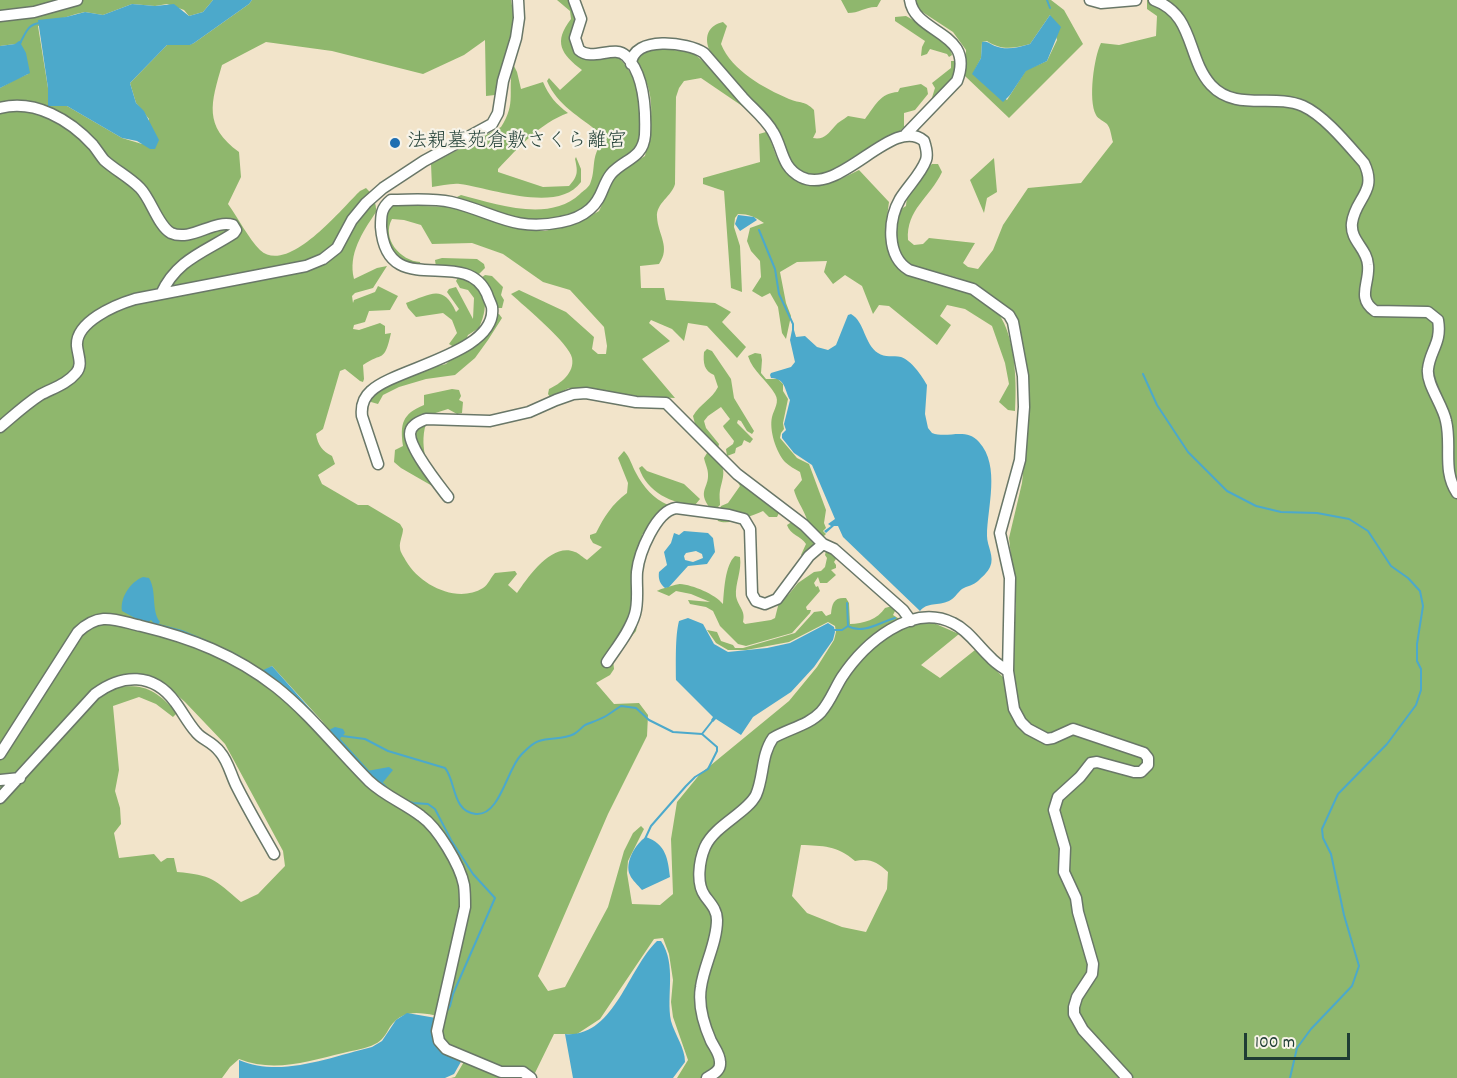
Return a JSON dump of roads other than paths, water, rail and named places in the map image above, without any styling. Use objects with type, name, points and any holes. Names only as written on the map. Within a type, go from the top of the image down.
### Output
[{"type":"street","points":[[0,16],[33,12],[77,0]]},
{"type":"street","points":[[0,428],[39,396],[67,382],[76,374],[80,367],[77,344],[79,333],[109,308],[124,302],[161,294],[306,266],[323,259],[337,248],[352,220],[383,188],[424,161],[492,124],[498,113],[503,81],[516,38],[519,18],[518,0]]},
{"type":"street","points":[[378,464],[362,416],[362,408],[370,392],[448,356],[475,339],[489,321],[492,307],[483,287],[473,277],[452,271],[413,269],[401,266],[391,258],[385,248],[380,214],[385,205],[391,200],[448,202],[518,224],[552,224],[575,219],[591,209],[602,195],[609,177],[643,147],[645,95],[631,64],[624,54],[618,52],[589,55],[579,50],[575,38],[581,19],[574,0]]},
{"type":"street","points":[[906,135],[951,89],[961,71],[961,61],[949,38],[918,16],[911,7],[910,0]]},
{"type":"street","points":[[1090,0],[1101,3],[1136,0]]},
{"type":"street","points":[[1154,0],[1172,9],[1182,20],[1196,60],[1211,85],[1230,97],[1244,101],[1293,103],[1303,106],[1319,117],[1364,163],[1369,184],[1355,213],[1352,229],[1355,240],[1367,257],[1368,276],[1364,292],[1365,299],[1368,306],[1375,311],[1428,312],[1438,320],[1437,345],[1428,367],[1428,377],[1447,423],[1449,475],[1457,493]]},
{"type":"street","points":[[631,64],[637,51],[648,45],[671,44],[699,49],[772,130],[784,159],[796,174],[805,179],[813,181],[829,177],[898,137],[912,134],[924,141],[926,158],[895,210],[892,244],[898,260],[903,267],[909,270],[973,289],[1009,315],[1015,330],[1023,376],[1024,406],[1020,460],[1000,533],[1010,578],[1008,672],[1017,716],[1021,722],[1042,738],[1053,738],[1073,729],[1079,730],[1144,753],[1148,758],[1145,769],[1141,772],[1097,762],[1091,763],[1080,777],[1058,797],[1054,810],[1065,848],[1064,872],[1076,898],[1093,964],[1092,974],[1077,997],[1074,1014],[1083,1030],[1127,1078]]},
{"type":"street","points":[[0,108],[24,105],[37,108],[70,125],[93,146],[104,160],[141,189],[166,229],[174,234],[194,232],[226,223],[234,225],[236,230],[234,233],[187,260],[166,283],[161,294]]},
{"type":"street","points":[[383,188],[391,200]]},
{"type":"street","points":[[447,497],[411,441],[412,427],[417,422],[426,419],[489,421],[529,412],[573,394],[586,393],[636,402],[666,403],[737,474],[804,525],[823,544],[834,549],[903,610],[911,621]]},
{"type":"street","points":[[607,662],[635,614],[640,557],[661,516],[668,509],[676,508],[744,519],[750,530],[752,594],[756,601],[765,604],[777,599],[809,556],[823,544]]},
{"type":"street","points":[[707,1078],[715,1073],[720,1061],[707,1032],[700,998],[717,921],[712,904],[705,896],[700,882],[702,856],[712,836],[755,796],[764,758],[773,738],[814,718],[822,711],[843,675],[869,645],[891,630],[911,621],[930,617],[955,623],[991,659],[1008,672]]},
{"type":"street","points":[[0,754],[78,632],[93,620],[100,618],[113,620],[179,635],[252,670],[300,709],[379,790],[420,815],[435,830],[459,871],[465,896],[465,907],[437,1031],[439,1041],[446,1049],[501,1072],[523,1072],[531,1078]]},
{"type":"street","points":[[0,798],[95,694],[107,685],[121,680],[139,678],[157,686],[174,699],[198,735],[212,742],[222,754],[236,786],[274,854]]},
{"type":"street","points":[[0,780],[20,778]]},
{"type":"water","points":[[213,0],[252,0],[194,43],[167,45],[130,83],[136,103],[144,111],[159,140],[155,149],[150,149],[137,141],[122,138],[67,106],[48,106],[48,88],[38,20],[85,12],[103,15],[132,4],[155,6],[174,4],[189,16],[203,12]]},
{"type":"water","points":[[1050,15],[1061,27],[1047,61],[1026,71],[1003,102],[972,74],[981,58],[982,42],[1004,48],[1030,44]]},
{"type":"water","points":[[22,42],[26,53],[30,73],[0,88],[0,46],[15,44]]},
{"type":"water","points":[[738,215],[754,217],[757,220],[740,231],[735,224]]},
{"type":"water","points":[[851,314],[859,322],[873,349],[883,355],[905,359],[922,377],[927,385],[925,414],[928,428],[932,433],[963,434],[974,438],[986,452],[990,463],[991,488],[987,536],[992,559],[990,567],[975,584],[962,589],[951,600],[926,606],[920,611],[843,537],[838,526],[834,526],[826,533],[824,531],[835,519],[812,465],[794,453],[782,438],[786,430],[784,424],[790,400],[782,382],[771,378],[770,375],[791,367],[795,362],[790,340],[792,330],[796,337],[805,336],[817,347],[828,350],[836,345],[848,315]]},
{"type":"water","points":[[684,531],[708,533],[713,538],[715,552],[707,564],[688,566],[669,587],[665,588],[659,577],[659,572],[667,565],[664,552],[671,543],[674,533],[679,535]],"holes":[[[696,551],[702,554],[703,558],[693,562],[685,560],[684,556],[686,553]]]},
{"type":"water","points":[[143,577],[149,578],[153,589],[157,617],[160,622],[156,626],[151,620],[146,624],[122,611],[127,591]]},
{"type":"water","points":[[688,618],[703,624],[714,644],[728,652],[790,643],[828,623],[834,627],[835,632],[833,640],[814,667],[791,692],[753,717],[741,735],[716,719],[713,722],[711,720],[713,717],[676,680],[679,621]]},
{"type":"water","points":[[272,666],[329,730],[335,727],[343,729],[345,733],[337,742],[261,671]]},
{"type":"water","points":[[389,767],[393,770],[380,786],[367,771]]},
{"type":"water","points":[[646,837],[658,844],[665,853],[670,877],[642,890],[631,877],[629,865],[635,848]]},
{"type":"water","points":[[657,941],[661,941],[669,960],[671,1021],[685,1062],[673,1078],[573,1078],[565,1034],[582,1032],[596,1025],[608,1014],[646,953]]},
{"type":"water","points":[[407,1013],[436,1018],[435,1041],[437,1046],[462,1060],[454,1074],[445,1078],[239,1078],[239,1060],[255,1065],[288,1066],[306,1064],[372,1047],[382,1041],[396,1020]]},
{"type":"waterway","points":[[1047,0],[1050,8]]},
{"type":"waterway","points":[[20,43],[29,28],[39,23]]},
{"type":"waterway","points":[[759,230],[775,269],[779,294],[793,324],[793,331]]},
{"type":"waterway","points":[[1143,374],[1157,405],[1188,452],[1227,491],[1256,506],[1281,512],[1317,513],[1349,519],[1368,531],[1391,566],[1408,578],[1420,591],[1423,606],[1417,644],[1417,661],[1421,669],[1421,690],[1416,705],[1387,744],[1338,794],[1322,829],[1323,838],[1331,854],[1344,915],[1359,966],[1352,986],[1311,1029],[1297,1048],[1290,1078]]},
{"type":"waterway","points":[[847,603],[848,626]]},
{"type":"waterway","points":[[834,630],[842,630],[848,626],[860,629],[872,627],[895,618]]},
{"type":"waterway","points":[[157,623],[213,644]]},
{"type":"waterway","points":[[226,650],[240,657]]},
{"type":"waterway","points":[[342,736],[365,739],[388,751],[445,768],[463,808],[476,814],[484,813],[491,808],[516,762],[534,743],[570,736],[585,725],[621,706],[636,708],[649,720],[673,732],[702,734],[717,747],[708,769],[686,786],[651,826],[645,839]]},
{"type":"waterway","points":[[702,734],[713,720]]},
{"type":"waterway","points":[[339,739],[369,772]]},
{"type":"waterway","points":[[381,782],[390,791]]},
{"type":"waterway","points":[[405,800],[428,804],[435,809],[451,840],[473,874],[495,898],[445,1014]]},
{"type":"place","name":"法親墓苑倉敷さくら離宮","points":[[395,143]]}]
